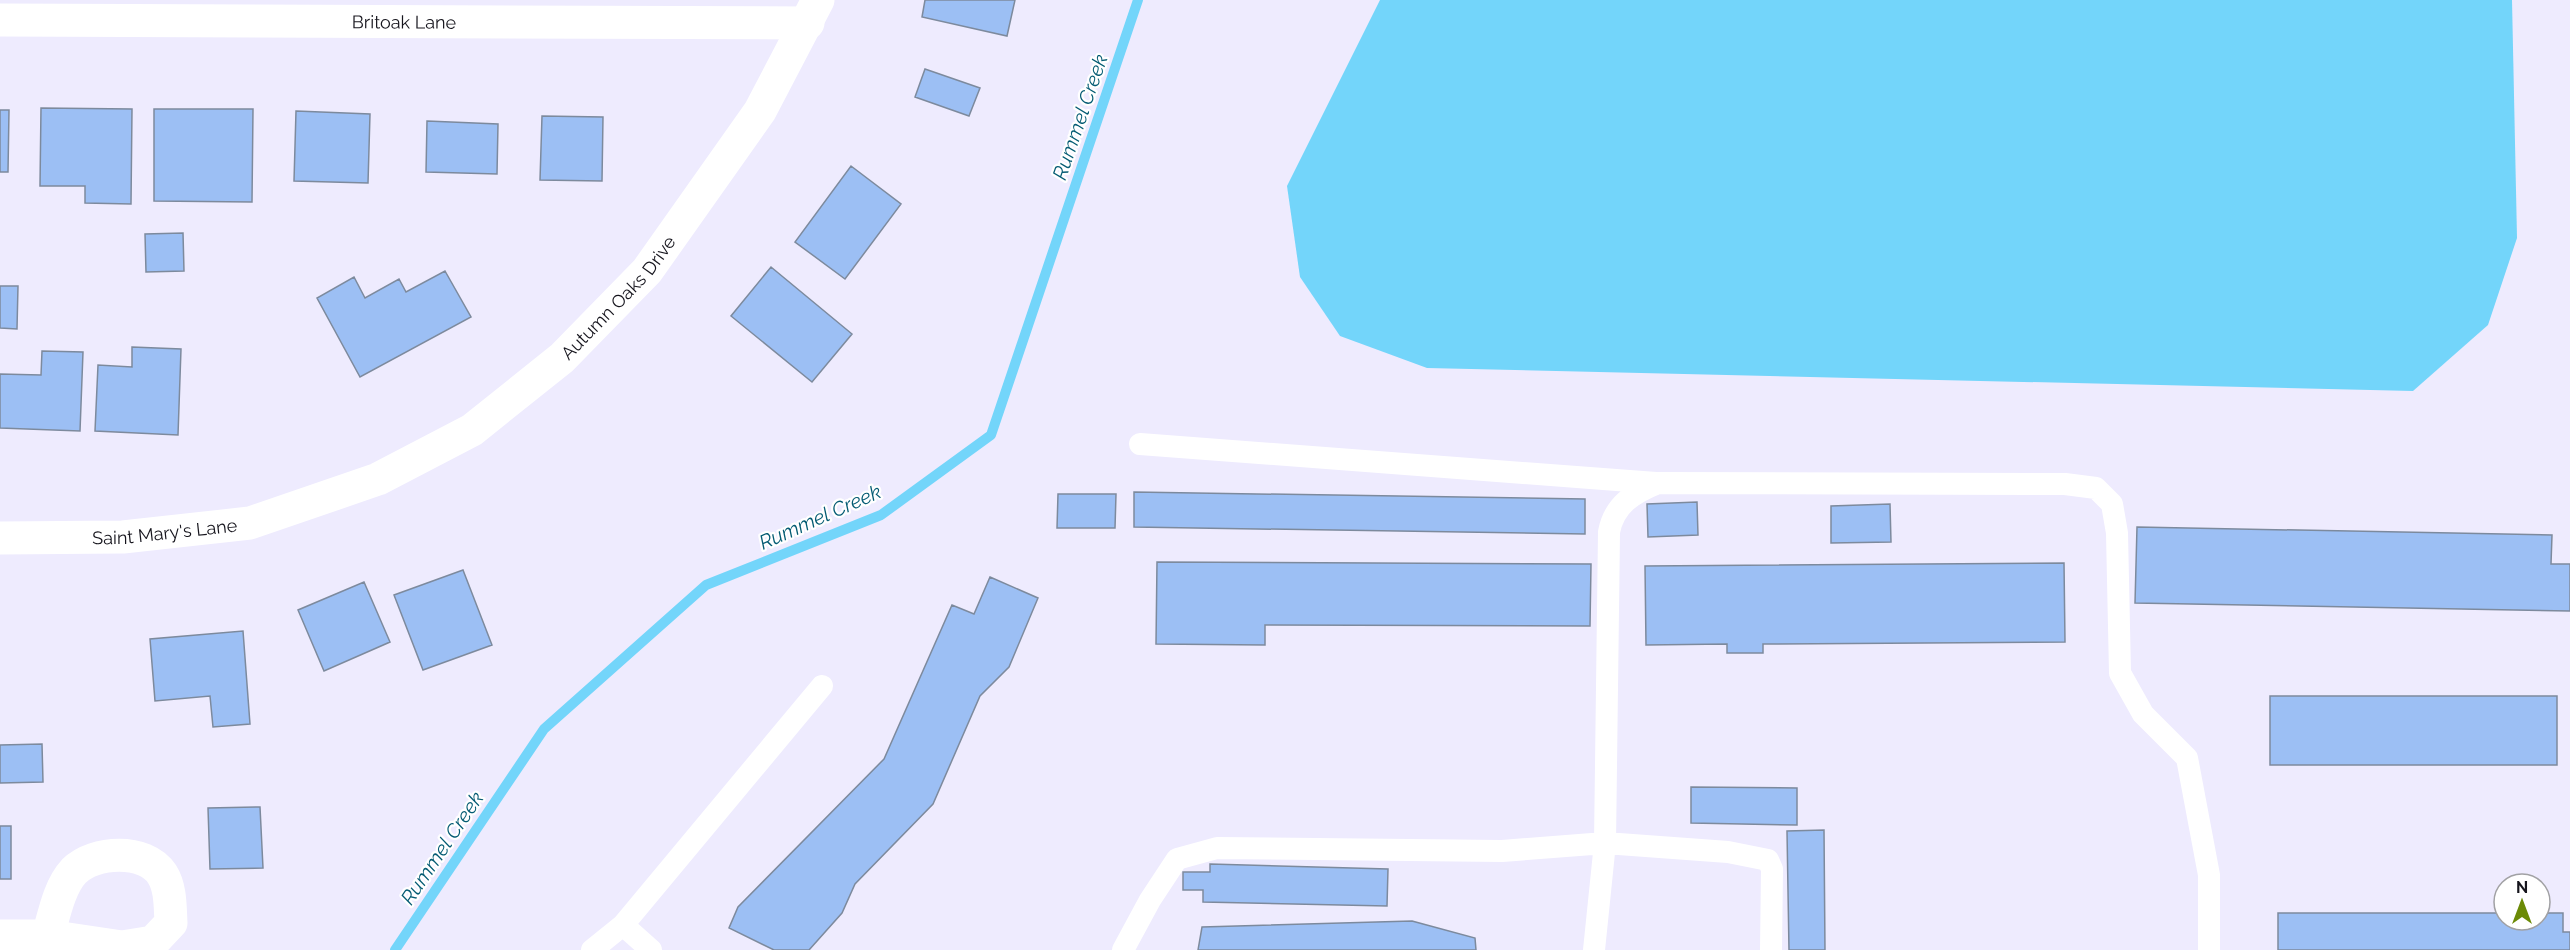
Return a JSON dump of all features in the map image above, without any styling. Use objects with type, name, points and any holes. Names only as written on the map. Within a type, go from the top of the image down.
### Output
[{"type":"street","name":"Britoak Lane","points":[[0,20],[813,11]]},
{"type":"street","name":"Autumn Oaks Drive","points":[[324,498],[378,480],[472,430],[562,358],[647,271],[760,111],[813,11]]},
{"type":"street","name":"Saint Mary's Lane","points":[[0,538],[123,537],[250,523],[324,498]]},
{"type":"street","points":[[0,936],[48,936]]},
{"type":"lane","points":[[1140,444],[1658,483],[2053,484],[2096,488],[2112,504],[2117,533],[2120,674],[2143,714],[2187,758],[2209,875],[2209,950]]},
{"type":"lane","points":[[1594,950],[1605,843],[1609,532],[1612,515],[1634,493],[1658,483]]},
{"type":"lane","points":[[592,950],[623,925],[822,686]]},
{"type":"lane","points":[[1123,950],[1150,900],[1177,860],[1217,848],[1502,851],[1605,843],[1728,852],[1768,860],[1772,869],[1771,950]]},
{"type":"lane","points":[[623,925],[651,950]]},
{"type":"water","points":[[1380,0],[2512,0],[2517,238],[2488,325],[2413,391],[1427,368],[1340,336],[1300,277],[1287,186]]},
{"type":"building","points":[[925,0],[1015,0],[1007,36],[922,17]]},
{"type":"building","points":[[925,69],[980,88],[969,116],[915,97]]},
{"type":"building","points":[[41,108],[132,109],[131,204],[85,203],[85,186],[40,186]]},
{"type":"building","points":[[154,109],[253,109],[252,202],[154,201]]},
{"type":"building","points":[[0,110],[9,110],[8,172],[0,172]]},
{"type":"building","points":[[296,111],[370,114],[368,183],[294,181]]},
{"type":"building","points":[[542,116],[603,117],[602,181],[540,180]]},
{"type":"building","points":[[427,121],[498,124],[497,174],[426,172]]},
{"type":"building","points":[[851,166],[901,204],[845,279],[795,242]]},
{"type":"building","points":[[183,233],[184,271],[146,272],[145,234]]},
{"type":"building","points":[[771,267],[852,334],[812,382],[731,316]]},
{"type":"building","points":[[445,271],[471,317],[360,377],[317,298],[354,277],[365,298],[399,279],[406,292]]},
{"type":"building","points":[[0,286],[18,286],[17,329],[0,328]]},
{"type":"building","points":[[132,347],[181,349],[178,435],[95,431],[98,365],[132,367]]},
{"type":"building","points":[[42,351],[83,352],[80,431],[0,428],[0,374],[41,375]]},
{"type":"building","points":[[1134,492],[1585,499],[1585,534],[1134,527]]},
{"type":"building","points":[[1058,494],[1116,494],[1115,528],[1057,528]]},
{"type":"building","points":[[1697,502],[1698,535],[1648,537],[1647,504]]},
{"type":"building","points":[[1890,504],[1891,542],[1831,543],[1831,506]]},
{"type":"building","points":[[2137,527],[2552,535],[2551,564],[2570,564],[2570,611],[2135,603]]},
{"type":"building","points":[[1157,562],[1591,564],[1590,626],[1265,625],[1265,645],[1156,644]]},
{"type":"building","points":[[2064,563],[2065,642],[1763,644],[1763,653],[1727,653],[1727,644],[1646,645],[1645,566]]},
{"type":"building","points":[[463,570],[492,645],[423,670],[394,595]]},
{"type":"building","points":[[990,577],[1038,598],[1009,667],[980,696],[933,804],[855,884],[842,913],[809,950],[774,950],[729,928],[738,907],[884,759],[952,605],[974,614]]},
{"type":"building","points":[[364,582],[390,642],[324,671],[298,610]]},
{"type":"building","points":[[243,631],[250,724],[213,727],[210,696],[155,701],[150,639]]},
{"type":"building","points":[[2270,696],[2557,696],[2557,765],[2270,765]]},
{"type":"building","points":[[42,744],[43,782],[0,783],[0,745]]},
{"type":"building","points":[[1691,787],[1797,788],[1797,825],[1691,823]]},
{"type":"building","points":[[260,807],[263,868],[210,869],[208,808]]},
{"type":"building","points":[[0,826],[11,826],[11,879],[0,879]]},
{"type":"building","points":[[1824,830],[1825,950],[1789,950],[1787,831]]},
{"type":"building","points":[[1210,864],[1388,869],[1387,906],[1203,902],[1203,890],[1183,890],[1183,872],[1210,872]]},
{"type":"building","points":[[2278,913],[2492,913],[2492,932],[2552,932],[2552,913],[2563,913],[2563,932],[2570,932],[2570,950],[2278,950]]},
{"type":"building","points":[[1412,921],[1475,938],[1476,950],[1198,950],[1202,927]]},
{"type":"waterway","name":"Rummel Creek","points":[[395,950],[544,729],[706,585],[881,515],[991,435],[1138,0]]}]
